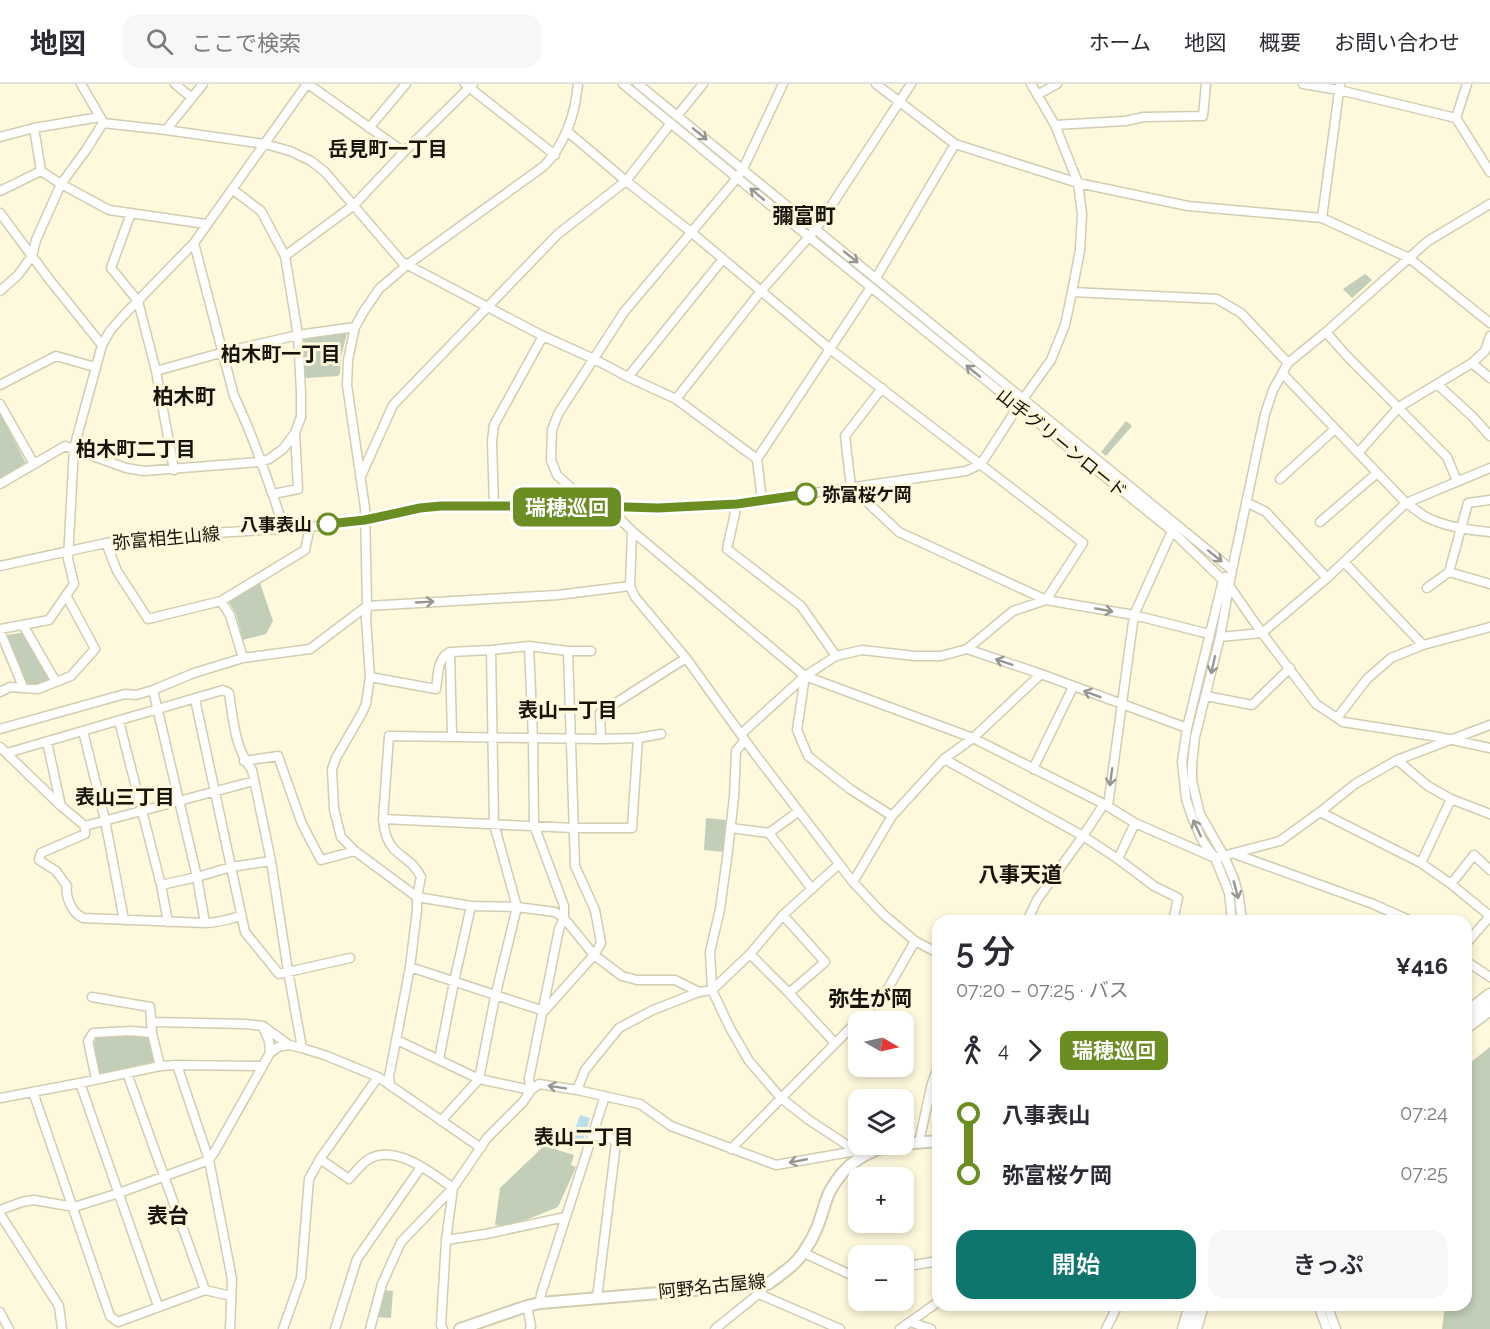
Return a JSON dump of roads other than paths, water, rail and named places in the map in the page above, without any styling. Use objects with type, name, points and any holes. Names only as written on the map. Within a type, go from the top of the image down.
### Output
[{"type":"highway","points":[[1472,1009],[1490,995]]},
{"type":"highway","points":[[1472,1022],[1490,1009]]},
{"type":"highway","points":[[1184,1329],[1189,1311]]},
{"type":"highway","points":[[1195,1329],[1200,1311]]},
{"type":"main road","name":"阿野名古屋線","points":[[914,1142],[932,1141]]},
{"type":"main road","name":"阿野名古屋線","points":[[460,1329],[540,1303],[768,1284],[804,1253],[816,1230],[830,1191],[856,1155]]},
{"type":"street","points":[[175,84],[192,98]]},
{"type":"street","points":[[166,130],[203,84]]},
{"type":"street","points":[[24,687],[0,630],[49,620],[74,584],[68,551],[74,448],[95,367],[102,345],[110,331],[194,243],[308,84],[404,152]]},
{"type":"street","points":[[369,128],[406,84]]},
{"type":"street","points":[[578,84],[576,104],[568,132],[555,155],[544,166],[407,265],[379,289],[355,327],[348,360],[347,385],[365,520],[366,619],[370,677],[366,704],[332,769],[334,809],[341,837],[355,851],[417,897],[471,906],[517,907],[555,912],[564,918],[594,955],[622,976],[637,980],[675,980],[699,992]]},
{"type":"street","name":"山手グリーンロード","points":[[623,84],[743,169],[1232,570]]},
{"type":"street","name":"山手グリーンロード","points":[[638,84],[737,178],[1172,531],[1230,587],[1316,704],[1337,718]]},
{"type":"street","points":[[361,477],[393,405],[558,234],[626,181],[703,84]]},
{"type":"street","points":[[595,506],[584,500],[557,476],[550,453],[552,430],[558,414],[624,312],[737,178],[783,84]]},
{"type":"street","points":[[876,84],[955,144],[1078,183],[1188,206],[1322,218],[1409,258],[1490,323]]},
{"type":"street","points":[[676,399],[760,291],[816,229],[911,84]]},
{"type":"street","points":[[981,464],[1051,360],[1065,325],[1080,250],[1082,214],[1078,183],[1055,125],[1031,84]]},
{"type":"street","points":[[1037,95],[1057,84]]},
{"type":"street","points":[[1055,125],[1125,121],[1144,117],[1203,116],[1206,84]]},
{"type":"street","points":[[1303,84],[1339,87],[1456,118],[1490,172]]},
{"type":"street","points":[[1456,118],[1467,84]]},
{"type":"street","points":[[285,256],[354,205],[470,85],[555,155]]},
{"type":"street","points":[[85,86],[101,120]]},
{"type":"street","points":[[1322,218],[1339,87]]},
{"type":"street","points":[[1,289],[18,275],[32,256],[36,240],[61,184],[86,150],[101,120]]},
{"type":"street","points":[[0,137],[34,128],[101,120],[265,144],[290,151],[311,161],[325,172],[402,262],[543,336],[676,399],[757,459]]},
{"type":"street","points":[[34,128],[41,171],[61,184],[109,210],[206,224]]},
{"type":"street","points":[[568,132],[830,348],[1083,543],[1046,600],[1013,611],[967,649],[941,656],[915,656],[862,650],[836,656],[805,676],[743,737],[736,751],[731,828],[720,909],[710,952],[712,990],[749,1061],[781,1098],[848,1146]]},
{"type":"street","points":[[876,278],[955,144]]},
{"type":"street","points":[[0,192],[41,171]]},
{"type":"street","points":[[0,484],[65,446],[126,468],[144,471],[260,462],[269,459],[283,449],[295,433],[301,409],[297,335],[285,256],[261,211],[232,189]]},
{"type":"street","points":[[1241,915],[1234,879],[1200,814],[1192,780],[1192,764],[1265,414],[1273,390],[1288,363],[1428,241],[1490,204]]},
{"type":"street","points":[[0,213],[102,345]]},
{"type":"street","points":[[131,213],[111,268],[138,301],[156,370],[174,470]]},
{"type":"street","points":[[194,243],[234,396],[285,528]]},
{"type":"street","points":[[628,377],[723,260]]},
{"type":"street","points":[[762,500],[757,459],[870,287]]},
{"type":"street","points":[[1072,292],[1217,299],[1241,313],[1288,363]]},
{"type":"street","points":[[156,370],[297,335],[355,327]]},
{"type":"street","points":[[1326,332],[1447,457],[1457,481]]},
{"type":"street","points":[[494,507],[492,441],[494,425],[543,336]]},
{"type":"street","points":[[1358,453],[1399,407],[1472,363],[1485,351],[1490,336]]},
{"type":"street","points":[[0,385],[56,356],[95,367]]},
{"type":"street","points":[[1472,363],[1490,378]]},
{"type":"street","points":[[1282,373],[1406,503],[1425,516],[1461,529],[1490,532]]},
{"type":"street","points":[[1437,384],[1490,436]]},
{"type":"street","points":[[882,388],[845,436],[850,487],[899,532],[1046,600],[1134,615],[1209,634]]},
{"type":"street","points":[[0,404],[34,464]]},
{"type":"street","points":[[1280,479],[1335,429]]},
{"type":"street","points":[[273,494],[298,489],[295,433]]},
{"type":"street","name":"弥富相生山線","points":[[0,566],[106,543],[150,537],[310,527],[441,506],[658,508],[737,504],[966,471],[981,464]]},
{"type":"street","points":[[1220,637],[1262,633],[1327,578],[1406,503],[1490,468]]},
{"type":"street","points":[[1320,522],[1377,473]]},
{"type":"street","points":[[1427,588],[1449,572],[1468,502],[1490,500]]},
{"type":"street","points":[[1246,502],[1266,512],[1327,578]]},
{"type":"street","points":[[737,504],[727,549],[801,606],[836,656]]},
{"type":"street","points":[[608,507],[632,531],[805,676],[972,738],[1106,805],[1135,823],[1215,858],[1280,841],[1354,784],[1397,760],[1490,725]]},
{"type":"street","points":[[106,543],[117,571],[148,619],[221,601],[306,550],[310,527]]},
{"type":"street","points":[[632,531],[630,586],[635,597],[687,658],[743,737],[853,882],[883,914],[915,941],[932,950]]},
{"type":"street","points":[[1030,915],[1036,900],[1106,805],[1134,615],[1172,531]]},
{"type":"street","points":[[1344,562],[1423,645]]},
{"type":"street","points":[[1231,915],[1229,893],[1215,858],[1202,840],[1186,799],[1182,762],[1187,728],[1223,580],[1232,570]]},
{"type":"street","points":[[1449,572],[1490,584]]},
{"type":"street","points":[[0,729],[125,694],[136,695],[194,673],[243,658],[310,649],[367,606],[558,595],[630,586]]},
{"type":"street","points":[[0,692],[10,687],[38,689],[56,682],[71,675],[95,649],[66,595]]},
{"type":"street","points":[[221,601],[230,615],[243,658]]},
{"type":"street","points":[[23,625],[56,682]]},
{"type":"street","points":[[1490,627],[1423,645],[1391,658],[1367,680],[1337,718],[1343,722],[1490,748]]},
{"type":"street","points":[[370,677],[436,689],[441,660],[444,654],[450,652],[529,646],[568,651],[591,651]]},
{"type":"street","points":[[529,646],[534,825],[564,906],[564,918],[559,929],[530,1079],[531,1090]]},
{"type":"street","points":[[967,649],[1187,728]]},
{"type":"street","points":[[441,1121],[479,1079],[517,907],[494,824],[491,650]]},
{"type":"street","points":[[544,1011],[602,943],[595,910],[575,866],[568,651]]},
{"type":"street","points":[[450,652],[452,736]]},
{"type":"street","points":[[601,739],[600,713],[687,658]]},
{"type":"street","points":[[1206,696],[1252,705],[1290,668]]},
{"type":"street","points":[[853,882],[892,816],[944,759],[972,738],[1041,674]]},
{"type":"street","points":[[805,676],[797,730],[808,756],[850,789],[892,816]]},
{"type":"street","points":[[1033,769],[1073,687]]},
{"type":"street","points":[[153,690],[197,878],[205,923]]},
{"type":"street","points":[[4,750],[47,742],[223,690],[229,693],[234,726],[244,760],[252,770],[271,861],[302,1048]]},
{"type":"street","points":[[195,699],[245,932],[279,974],[350,957]]},
{"type":"street","points":[[119,721],[161,885],[168,922]]},
{"type":"street","points":[[83,731],[105,820],[124,920]]},
{"type":"street","points":[[390,1085],[389,1077],[410,967],[421,877],[415,866],[392,847],[384,832],[382,819],[389,735],[601,739],[638,738],[661,734]]},
{"type":"street","points":[[382,819],[574,828],[632,828],[638,738]]},
{"type":"street","points":[[47,742],[61,806]]},
{"type":"street","points":[[4,750],[61,806],[85,826]]},
{"type":"street","points":[[244,760],[278,756],[302,824],[321,860],[355,851]]},
{"type":"street","points":[[944,759],[1083,836],[1154,886],[1178,898],[1174,915]]},
{"type":"street","points":[[1397,760],[1428,786],[1451,799],[1490,814]]},
{"type":"street","points":[[85,826],[254,781]]},
{"type":"street","points":[[1421,863],[1451,799]]},
{"type":"street","points":[[731,828],[769,832],[799,811]]},
{"type":"street","points":[[1320,812],[1421,863],[1490,916],[1472,937]]},
{"type":"street","points":[[1118,859],[1135,823]]},
{"type":"street","points":[[85,826],[85,834],[40,853],[39,860],[56,871],[67,886],[65,894],[76,915],[83,918],[205,923],[216,923],[241,916]]},
{"type":"street","points":[[769,832],[812,889]]},
{"type":"street","points":[[1234,854],[1398,915]]},
{"type":"street","points":[[1451,884],[1474,855],[1490,870]]},
{"type":"street","points":[[161,885],[197,878],[231,867],[271,861]]},
{"type":"street","points":[[577,1090],[585,1070],[619,1028],[653,1010],[699,992],[712,990],[750,954],[783,915],[839,864]]},
{"type":"street","points":[[439,1059],[471,906]]},
{"type":"street","points":[[783,915],[825,962],[789,993]]},
{"type":"street","points":[[731,1149],[834,1042],[886,992],[915,941]]},
{"type":"street","points":[[750,954],[834,1042]]},
{"type":"street","points":[[1472,965],[1490,976]]},
{"type":"street","points":[[410,967],[544,1011]]},
{"type":"street","points":[[92,997],[150,1007],[152,1033],[160,1066]]},
{"type":"street","points":[[151,1022],[263,1026],[289,1046]]},
{"type":"street","points":[[263,1026],[269,1041],[270,1053]]},
{"type":"street","points":[[96,1079],[88,1041],[93,1033],[131,1031],[152,1033]]},
{"type":"street","points":[[397,1040],[479,1079],[531,1090]]},
{"type":"street","points":[[62,1329],[60,1306],[0,1212],[22,1202],[34,1200],[74,1207],[209,1160],[262,1066],[270,1053],[278,1047],[302,1048],[378,1077],[481,1148]]},
{"type":"street","points":[[177,1065],[209,1160],[232,1280],[230,1329]]},
{"type":"street","points":[[0,1098],[160,1066],[262,1066]]},
{"type":"street","points":[[127,1073],[205,1290]]},
{"type":"street","points":[[283,1329],[301,1278],[309,1179],[378,1077]]},
{"type":"street","points":[[81,1083],[158,1306]]},
{"type":"street","points":[[918,1142],[932,1083]]},
{"type":"street","points":[[370,1329],[382,1284],[401,1242],[453,1188],[487,1138],[539,1084],[640,1104],[671,1126],[776,1166],[848,1155]]},
{"type":"street","points":[[33,1092],[110,1316],[118,1322],[205,1290],[231,1296]]},
{"type":"street","points":[[540,1303],[565,1217],[605,1096]]},
{"type":"street","points":[[592,1134],[613,1139],[616,1143],[597,1298]]},
{"type":"street","points":[[320,1160],[350,1179],[367,1159],[378,1155],[400,1156],[453,1188]]},
{"type":"street","points":[[335,1329],[357,1259],[421,1167]]},
{"type":"street","points":[[443,1329],[441,1325],[446,1240],[453,1188]]},
{"type":"street","points":[[446,1240],[565,1217]]},
{"type":"street","points":[[804,1253],[848,1274]]},
{"type":"street","points":[[914,1265],[932,1262]]},
{"type":"street","points":[[715,1329],[768,1284]]},
{"type":"street","points":[[759,1294],[840,1329]]},
{"type":"street","points":[[526,1306],[530,1329]]},
{"type":"street","points":[[900,1329],[932,1306]]},
{"type":"street","points":[[1106,1329],[1115,1311]]},
{"type":"street","points":[[1320,1311],[1327,1329]]},
{"type":"street","points":[[1329,1311],[1336,1329]]},
{"type":"street","points":[[0,1312],[9,1329]]},
{"type":"street","points":[[910,1322],[931,1329]]},
{"type":"water","points":[[580,1115],[590,1118],[582,1144],[571,1141]]},
{"type":"place","name":"弥富桜ケ岡","points":[[806,494]]},
{"type":"place","name":"八事表山","points":[[328,524]]},
{"type":"district","name":"岳見町一丁目","points":[[388,149]]},
{"type":"district","name":"彌富町","points":[[804,215]]},
{"type":"district","name":"柏木町一丁目","points":[[281,354]]},
{"type":"district","name":"柏木町","points":[[184,396]]},
{"type":"district","name":"柏木町二丁目","points":[[136,449]]},
{"type":"district","name":"表山一丁目","points":[[568,710]]},
{"type":"district","name":"表山三丁目","points":[[125,797]]},
{"type":"district","name":"八事天道","points":[[1020,874]]},
{"type":"district","name":"弥生が岡","points":[[870,998]]},
{"type":"district","name":"表山二丁目","points":[[584,1137]]},
{"type":"district","name":"表台","points":[[168,1215]]}]
